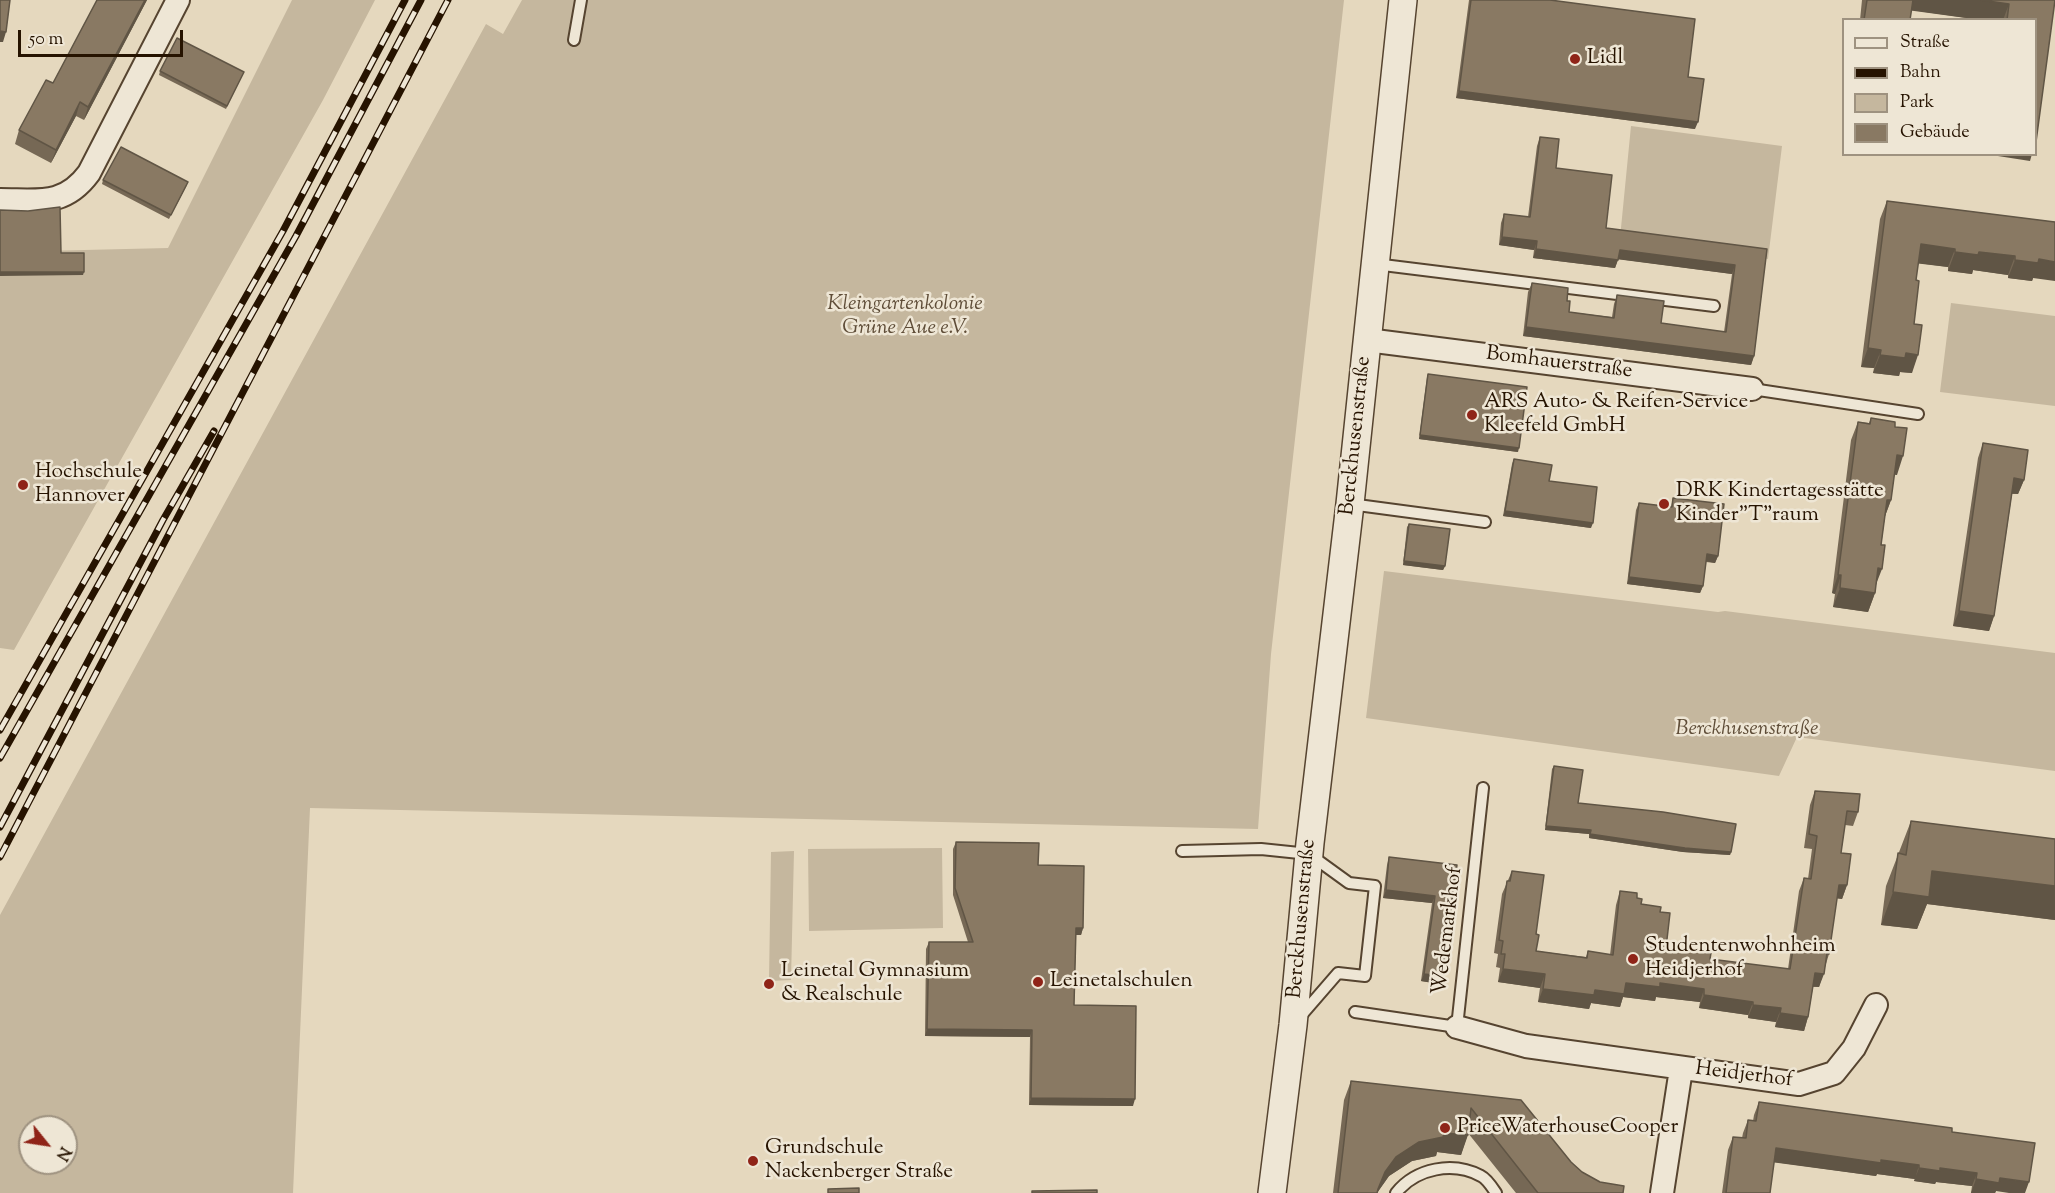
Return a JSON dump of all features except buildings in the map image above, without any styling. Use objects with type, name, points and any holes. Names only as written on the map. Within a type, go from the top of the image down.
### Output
[{"type":"street","points":[[0,200],[47,200],[63,197],[80,184],[89,173],[178,0]]},
{"type":"street","name":"Berckhusenstraße","points":[[1272,1193],[1293,1025],[1309,854],[1350,504],[1403,0]]},
{"type":"street","name":"Bomhauerstraße","points":[[1367,340],[1752,389]]},
{"type":"street","name":"Heidjerhof","points":[[1457,1027],[1526,1046],[1799,1084],[1834,1073],[1854,1048],[1876,1005]]},
{"type":"street","name":"Heidjerhof","points":[[1662,1193],[1681,1069]]},
{"type":"lane","points":[[574,40],[581,0]]},
{"type":"lane","points":[[1375,264],[1714,306]]},
{"type":"lane","points":[[1752,389],[1918,414]]},
{"type":"lane","points":[[1350,504],[1485,522]]},
{"type":"lane","name":"Wedemarkhof","points":[[1457,1027],[1483,788]]},
{"type":"lane","points":[[1182,850],[1261,849],[1309,854],[1349,883],[1375,886],[1365,976],[1338,973],[1293,1025]]},
{"type":"lane","points":[[1355,1012],[1457,1027]]},
{"type":"lane","points":[[1396,1193],[1425,1171],[1456,1167],[1483,1177],[1496,1193]]},
{"type":"green space","points":[[292,0],[375,0],[323,100],[14,650],[0,648],[0,252],[168,248]]},
{"type":"green space","name":"Kleingartenkolonie Grüne Aue e.V.","points":[[522,0],[1344,0],[1271,654],[1258,829],[310,808],[293,1193],[0,1193],[0,915],[486,24],[503,34]]},
{"type":"green space","points":[[1631,126],[1782,146],[1768,259],[1620,238]]},
{"type":"green space","points":[[1951,303],[2055,316],[2055,406],[1940,392]]},
{"type":"green space","points":[[1384,571],[2055,653],[2055,771],[1797,737],[1779,776],[1366,718]]},
{"type":"green space","points":[[942,848],[943,928],[809,931],[808,849]]},
{"type":"green space","points":[[794,851],[791,980],[769,981],[771,852]]},
{"type":"railway","points":[[0,730],[283,231],[405,0]]},
{"type":"railway","points":[[0,758],[296,236],[421,0]]},
{"type":"railway","points":[[0,857],[448,0]]},
{"type":"railway","points":[[0,827],[163,520],[214,431]]},
{"type":"place","name":"Lidl","points":[[1575,59]]},
{"type":"place","name":"ARS Auto- & Reifen-Service Kleefeld GmbH","points":[[1472,415]]},
{"type":"place","name":"Hochschule Hannover","points":[[23,485]]},
{"type":"place","name":"DRK Kindertagesstätte Kinder\"T\"raum","points":[[1664,504]]},
{"type":"place","name":"Studentenwohnheim Heidjerhof","points":[[1633,959]]},
{"type":"place","name":"Leinetalschulen","points":[[1038,982]]},
{"type":"place","name":"Leinetal Gymnasium & Realschule","points":[[769,984]]},
{"type":"place","name":"PriceWaterhouseCooper","points":[[1445,1128]]},
{"type":"place","name":"Grundschule Nackenberger Straße","points":[[753,1161]]}]
